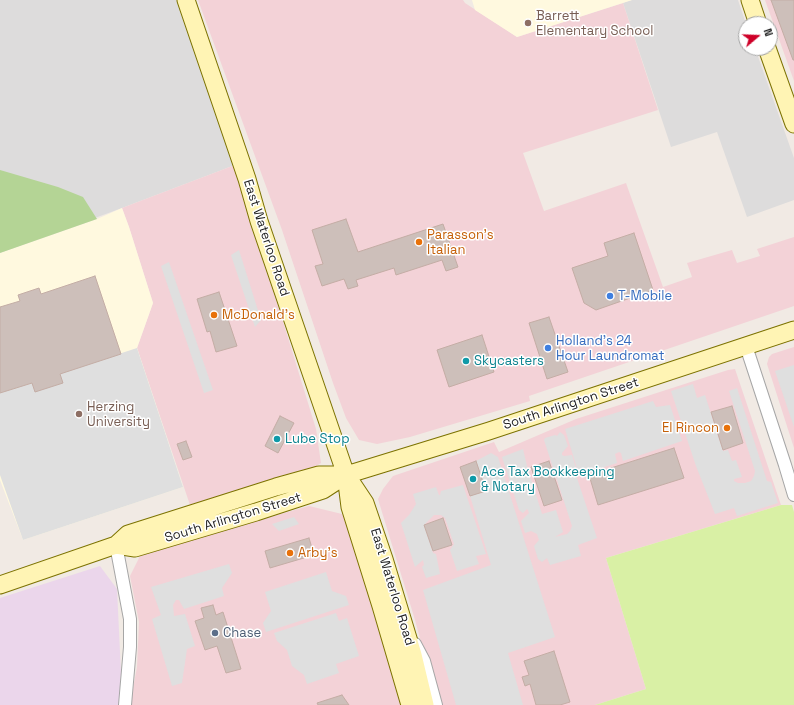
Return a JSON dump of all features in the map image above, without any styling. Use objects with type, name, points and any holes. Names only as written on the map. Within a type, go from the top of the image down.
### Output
[{"type":"main road","name":"East Waterloo Road","points":[[186,0],[247,179],[259,221],[346,475],[350,507],[410,705]]},
{"type":"main road","points":[[750,0],[755,16]]},
{"type":"main road","points":[[770,56],[794,124]]},
{"type":"main road","name":"South Arlington Street","points":[[0,585],[116,545],[128,534],[319,475],[346,475],[489,431],[794,330]]},
{"type":"main road","name":"East Waterloo Road","points":[[346,475],[365,504],[384,558],[406,630],[425,705]]},
{"type":"street","points":[[746,346],[794,495]]},
{"type":"street","points":[[116,545],[130,619],[130,647],[125,705]]},
{"type":"street","points":[[406,630],[424,661],[436,705]]},
{"type":"shaded area","points":[[0,0],[177,0],[235,165],[0,253]]},
{"type":"shaded area","points":[[198,0],[463,0],[465,3],[517,37],[623,3],[658,110],[523,153],[544,211],[626,183],[663,287],[692,277],[687,263],[732,250],[737,263],[760,256],[757,249],[794,237],[794,306],[529,396],[530,401],[410,437],[377,444],[359,440],[346,418],[333,383],[282,230]]},
{"type":"shaded area","name":"Barrett Elementary School","points":[[472,0],[632,0],[517,37],[475,10]]},
{"type":"shaded area","points":[[632,0],[738,0],[743,16],[738,16],[738,56],[758,56],[794,158],[794,200],[747,217],[717,132],[671,147],[623,3]]},
{"type":"shaded area","points":[[765,0],[794,0],[794,81],[778,36],[778,16],[771,16]]},
{"type":"shaded area","points":[[235,165],[316,429],[321,463],[297,478],[190,505],[137,348],[153,303],[122,208]]},
{"type":"shaded area","name":"Herzing University","points":[[122,208],[153,303],[137,348],[183,487],[23,540],[0,480],[0,253],[97,219]]},
{"type":"shaded area","points":[[239,250],[261,320],[255,327],[231,255]]},
{"type":"shaded area","points":[[169,262],[213,390],[204,393],[161,266]]},
{"type":"shaded area","points":[[794,347],[794,448],[767,364],[769,357],[772,354]]},
{"type":"shaded area","points":[[137,348],[183,487],[23,540],[0,475],[0,393]]},
{"type":"shaded area","points":[[794,365],[794,427],[775,371]]},
{"type":"shaded area","points":[[735,369],[781,505],[606,558],[646,689],[595,705],[438,705],[415,620],[378,499],[383,489],[393,476],[494,442],[499,452],[576,419]]},
{"type":"shaded area","points":[[693,384],[697,398],[705,395],[723,451],[728,450],[732,461],[736,460],[742,477],[734,479],[734,481],[738,483],[745,483],[751,481],[755,471],[729,391],[737,388],[767,481],[771,482],[778,503],[737,516],[734,508],[715,514],[696,466],[671,391]]},
{"type":"shaded area","points":[[653,401],[656,407],[670,405],[682,441],[623,461],[621,453],[619,452],[615,454],[617,463],[579,475],[565,429]]},
{"type":"shaded area","points":[[560,432],[564,435],[568,446],[562,455],[572,455],[576,468],[570,471],[569,479],[575,474],[597,538],[578,545],[581,556],[550,565],[547,558],[542,562],[538,559],[534,546],[539,540],[537,534],[531,531],[525,533],[521,521],[529,513],[527,509],[523,513],[519,510],[502,457],[523,449],[542,514],[556,510],[563,532],[555,537],[567,534],[572,526],[544,440],[545,438],[555,435],[557,436]]},
{"type":"shaded area","points":[[491,453],[498,457],[555,637],[508,653],[523,705],[456,705],[423,590],[491,565],[470,496],[486,490],[476,461]]},
{"type":"shaded area","points":[[463,485],[486,554],[476,556],[479,564],[457,571],[450,550],[454,544],[445,518],[441,515],[434,515],[424,525],[433,553],[436,554],[440,574],[426,578],[422,567],[424,565],[423,560],[415,567],[401,523],[409,515],[416,504],[413,494],[436,487],[440,495],[441,491]]},
{"type":"shaded area","points":[[309,506],[342,514],[351,529],[402,705],[130,705],[137,667],[139,622],[130,576],[140,556],[209,534]]},
{"type":"shaded area","points":[[294,517],[299,524],[279,531],[272,524]]},
{"type":"shaded area","points":[[229,564],[232,573],[222,588],[224,596],[184,609],[179,600],[176,600],[173,605],[174,616],[185,614],[195,646],[187,649],[182,683],[172,686],[152,619],[161,615],[151,587]]},
{"type":"shaded area","points":[[100,566],[117,589],[121,673],[119,705],[0,705],[0,598]]},
{"type":"shaded area","points":[[326,572],[332,591],[346,596],[349,605],[266,632],[263,623],[271,611],[265,592]]},
{"type":"shaded area","points":[[336,613],[339,621],[347,618],[359,656],[336,664],[339,673],[307,684],[304,675],[292,666],[287,650],[277,641],[274,633]]},
{"type":"green space","points":[[0,170],[58,187],[83,197],[97,219],[0,253]]},
{"type":"green space","points":[[781,505],[792,505],[794,512],[794,705],[595,705],[646,689],[606,558]]},
{"type":"building","points":[[771,0],[794,0],[794,60],[778,16]]},
{"type":"building","name":"Parasson's Italian","points":[[346,219],[358,252],[443,224],[458,267],[446,271],[442,260],[396,275],[394,268],[356,280],[358,286],[348,289],[344,279],[322,286],[315,266],[323,264],[312,230]]},
{"type":"building","points":[[634,233],[653,290],[596,310],[584,303],[572,268],[608,256],[604,243]]},
{"type":"building","points":[[95,276],[121,354],[60,374],[63,383],[35,392],[32,383],[0,393],[0,307],[20,301],[18,295],[39,288],[41,294]]},
{"type":"building","name":"McDonald's","points":[[219,292],[237,346],[216,352],[210,331],[207,332],[197,299]]},
{"type":"building","name":"Holland's 24 Hour Laundromat","points":[[549,317],[568,372],[547,379],[529,323]]},
{"type":"building","name":"Skycasters","points":[[482,335],[494,372],[449,387],[437,350]]},
{"type":"building","name":"El Rincon","points":[[732,406],[743,443],[723,450],[711,412]]},
{"type":"building","name":"Lube Stop","points":[[280,416],[294,423],[278,453],[265,446]]},
{"type":"building","points":[[186,441],[192,457],[183,460],[177,444]]},
{"type":"building","points":[[674,448],[684,478],[598,505],[589,475]]},
{"type":"building","name":"Ace Tax Bookkeeping & Notary","points":[[476,461],[486,491],[470,496],[460,467]]},
{"type":"building","points":[[549,461],[562,500],[544,506],[531,467]]},
{"type":"building","points":[[443,518],[452,545],[433,551],[424,525]]},
{"type":"building","name":"Arby's","points":[[309,538],[314,555],[270,568],[265,551]]},
{"type":"building","name":"Chase","points":[[213,605],[216,615],[223,612],[241,669],[226,673],[217,646],[205,650],[195,621],[204,618],[201,608]]},
{"type":"building","points":[[554,651],[570,702],[560,705],[536,705],[530,684],[525,686],[522,677],[529,675],[524,661]]},
{"type":"building","points":[[342,695],[349,705],[318,705],[317,703]]},
{"type":"place","name":"Barrett Elementary School","points":[[528,23]]},
{"type":"place","name":"Parasson's Italian","points":[[419,242]]},
{"type":"place","name":"T-Mobile","points":[[610,296]]},
{"type":"place","name":"McDonald's","points":[[214,315]]},
{"type":"place","name":"Holland's 24 Hour Laundromat","points":[[548,348]]},
{"type":"place","name":"Skycasters","points":[[466,361]]},
{"type":"place","name":"Herzing University","points":[[79,414]]},
{"type":"place","name":"El Rincon","points":[[727,428]]},
{"type":"place","name":"Lube Stop","points":[[277,439]]},
{"type":"place","name":"Ace Tax Bookkeeping & Notary","points":[[473,479]]},
{"type":"place","name":"Arby's","points":[[290,553]]},
{"type":"place","name":"Chase","points":[[215,633]]}]
